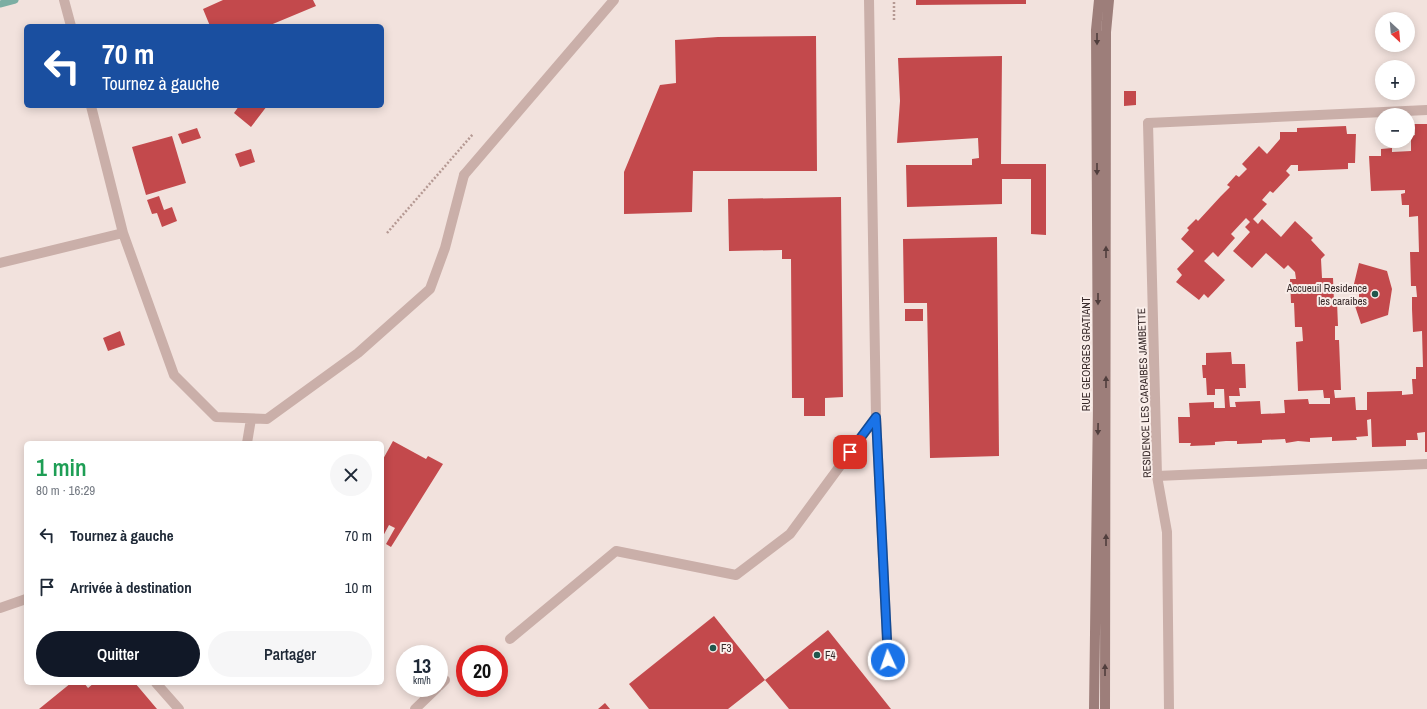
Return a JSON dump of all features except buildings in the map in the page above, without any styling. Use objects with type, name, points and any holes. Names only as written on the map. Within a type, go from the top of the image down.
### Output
[{"type":"main road","name":"RUE GEORGES GRATIANT","points":[[1094,709],[1098,406],[1096,30],[1099,0]]},
{"type":"main road","name":"RUE GEORGES GRATIANT","points":[[1105,709],[1106,32],[1109,0]]},
{"type":"street","points":[[64,0],[70,24]]},
{"type":"street","points":[[92,108],[123,233],[174,375],[216,417],[267,419],[358,353],[430,289],[445,248],[464,175],[614,0]]},
{"type":"street","points":[[869,0],[876,417],[888,660]]},
{"type":"street","name":"RESIDENCE LES CARAIBES JAMBETTE","points":[[1169,709],[1167,532],[1157,476],[1148,123],[1427,110]]},
{"type":"street","points":[[0,263],[123,233]]},
{"type":"street","points":[[510,639],[616,551],[736,575],[790,534],[876,417]]},
{"type":"street","points":[[248,441],[251,419]]},
{"type":"street","points":[[1157,476],[1427,464]]},
{"type":"street","points":[[0,608],[24,600]]},
{"type":"street","points":[[158,685],[179,709]]},
{"type":"street","points":[[415,709],[428,697]]},
{"type":"path","points":[[894,0],[894,20]]},
{"type":"waterway","points":[[0,4],[15,0]]},
{"type":"place","name":"Accueuil Residence les caraibes","points":[[1375,294]]},
{"type":"place","name":"F3","points":[[713,648]]},
{"type":"place","name":"F4","points":[[817,655]]},
{"type":"route","points":[[850,452],[876,417],[888,660]]}]
